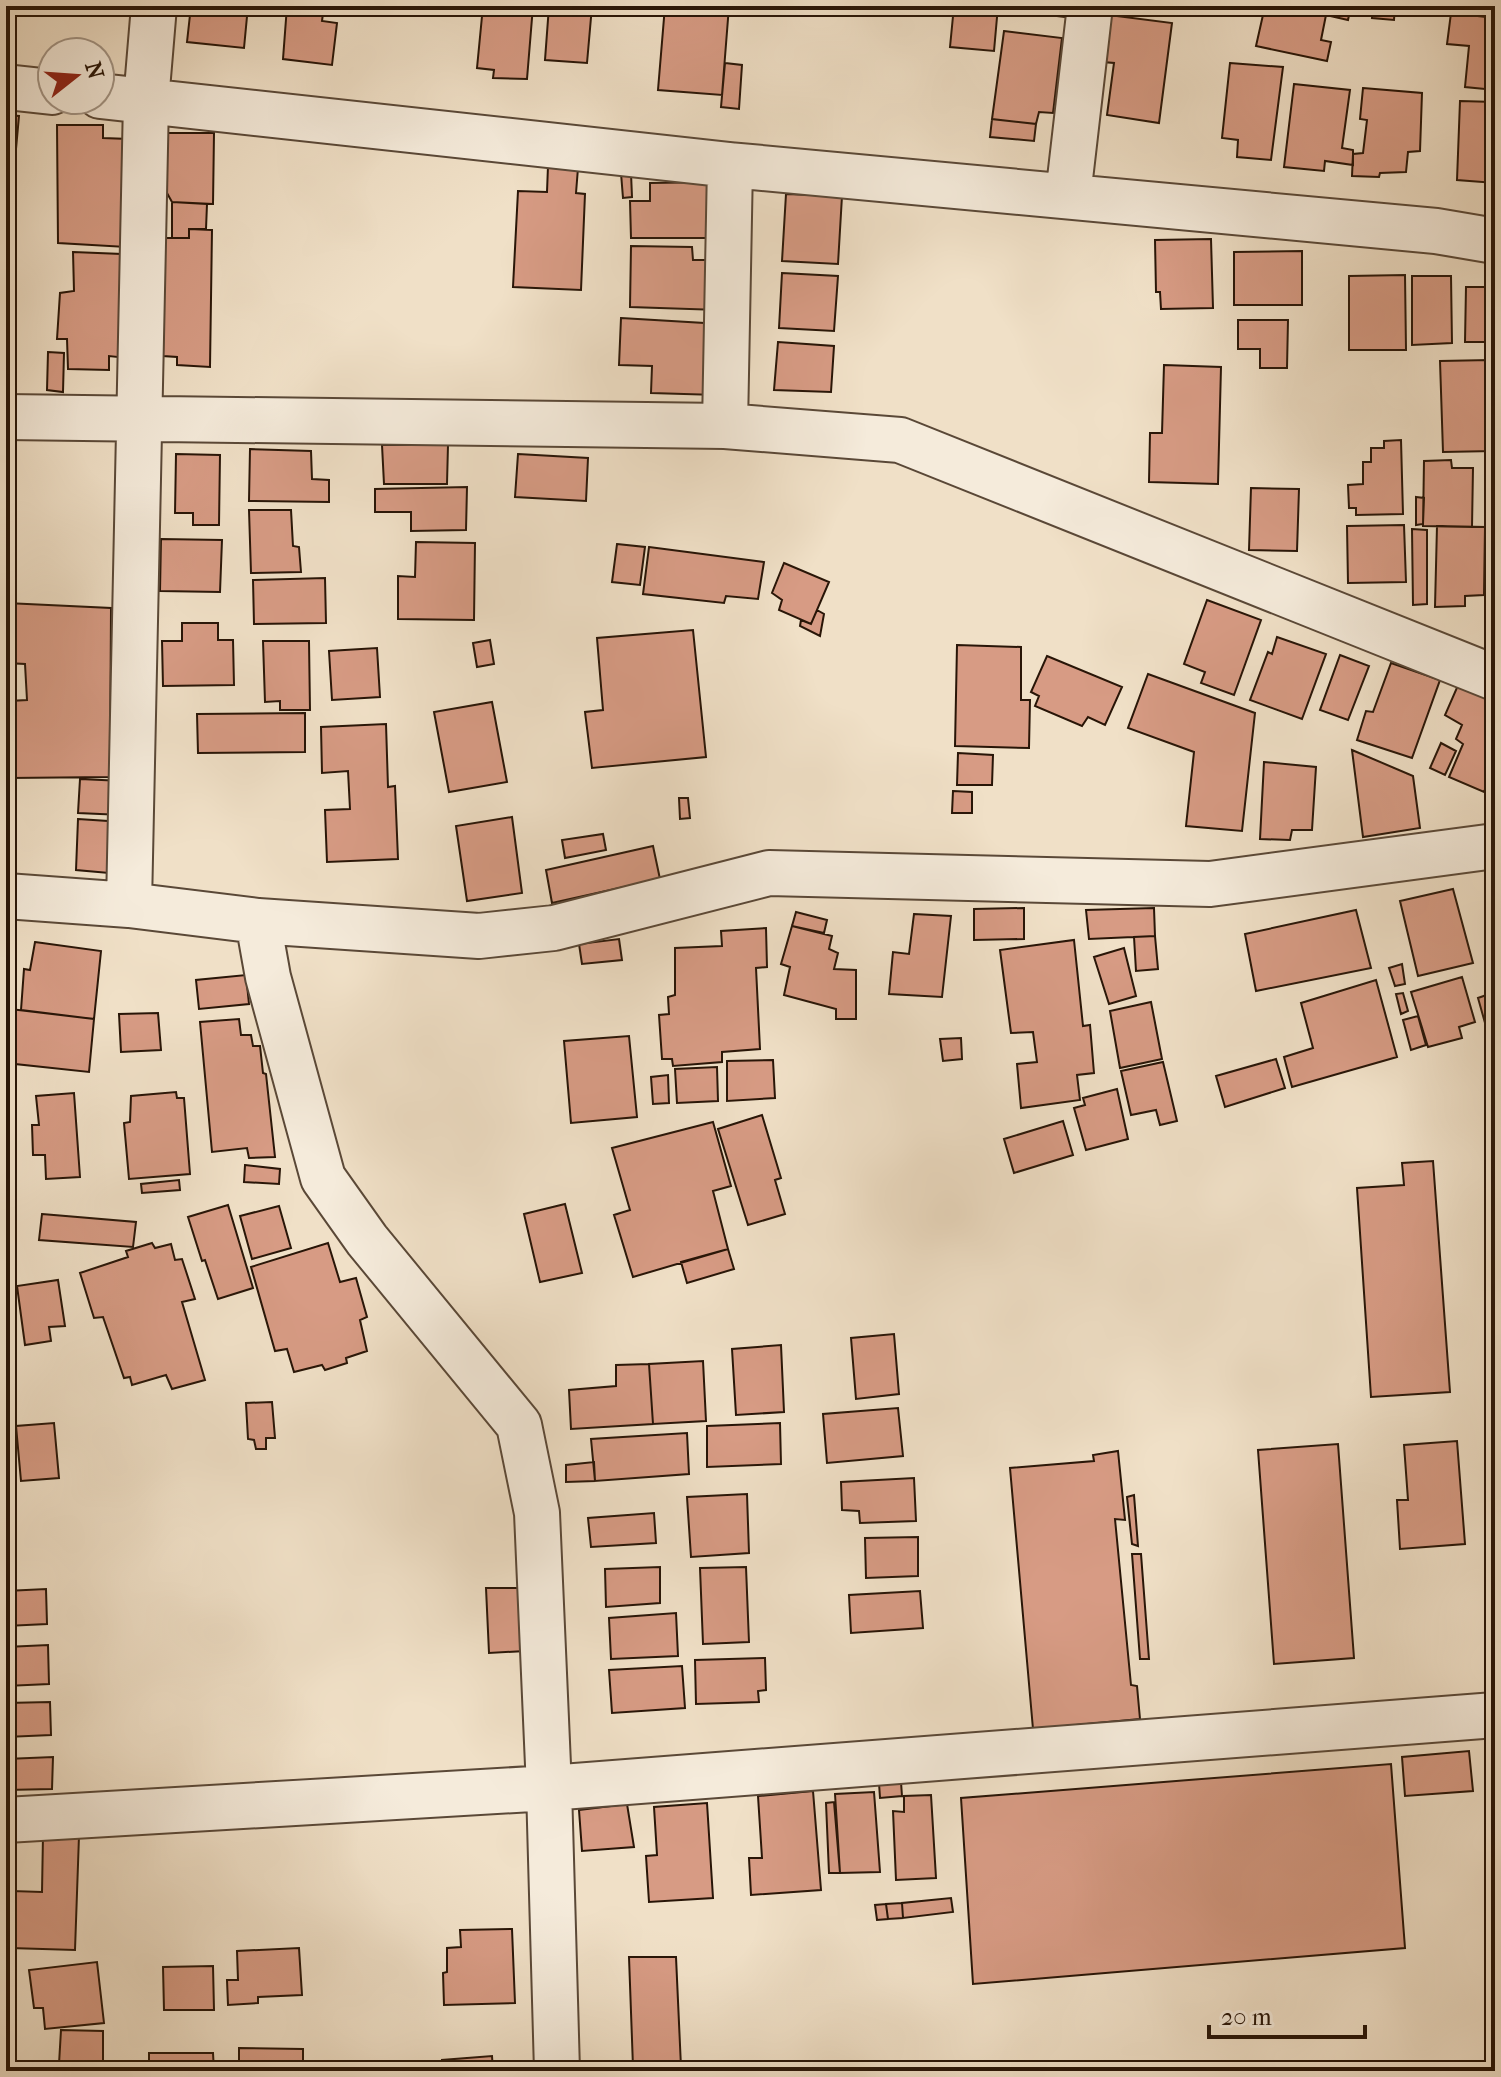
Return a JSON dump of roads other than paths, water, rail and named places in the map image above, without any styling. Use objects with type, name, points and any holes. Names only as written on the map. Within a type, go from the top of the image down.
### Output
[{"type":"street","points":[[129,905],[146,101],[154,6]]},
{"type":"street","points":[[1068,196],[1090,6]]},
{"type":"street","points":[[6,87],[36,90]]},
{"type":"street","points":[[116,98],[730,165],[1436,231],[1495,241]]},
{"type":"street","points":[[725,426],[730,165]]},
{"type":"street","points":[[6,417],[725,426],[900,440],[1495,678]]},
{"type":"street","points":[[6,896],[129,905],[258,921],[479,936],[554,928],[769,873],[1210,884],[1495,846]]},
{"type":"street","points":[[258,921],[268,977],[323,1178],[367,1240],[519,1425],[537,1513],[557,2071]]},
{"type":"street","points":[[6,1820],[549,1788],[1495,1715]]}]
